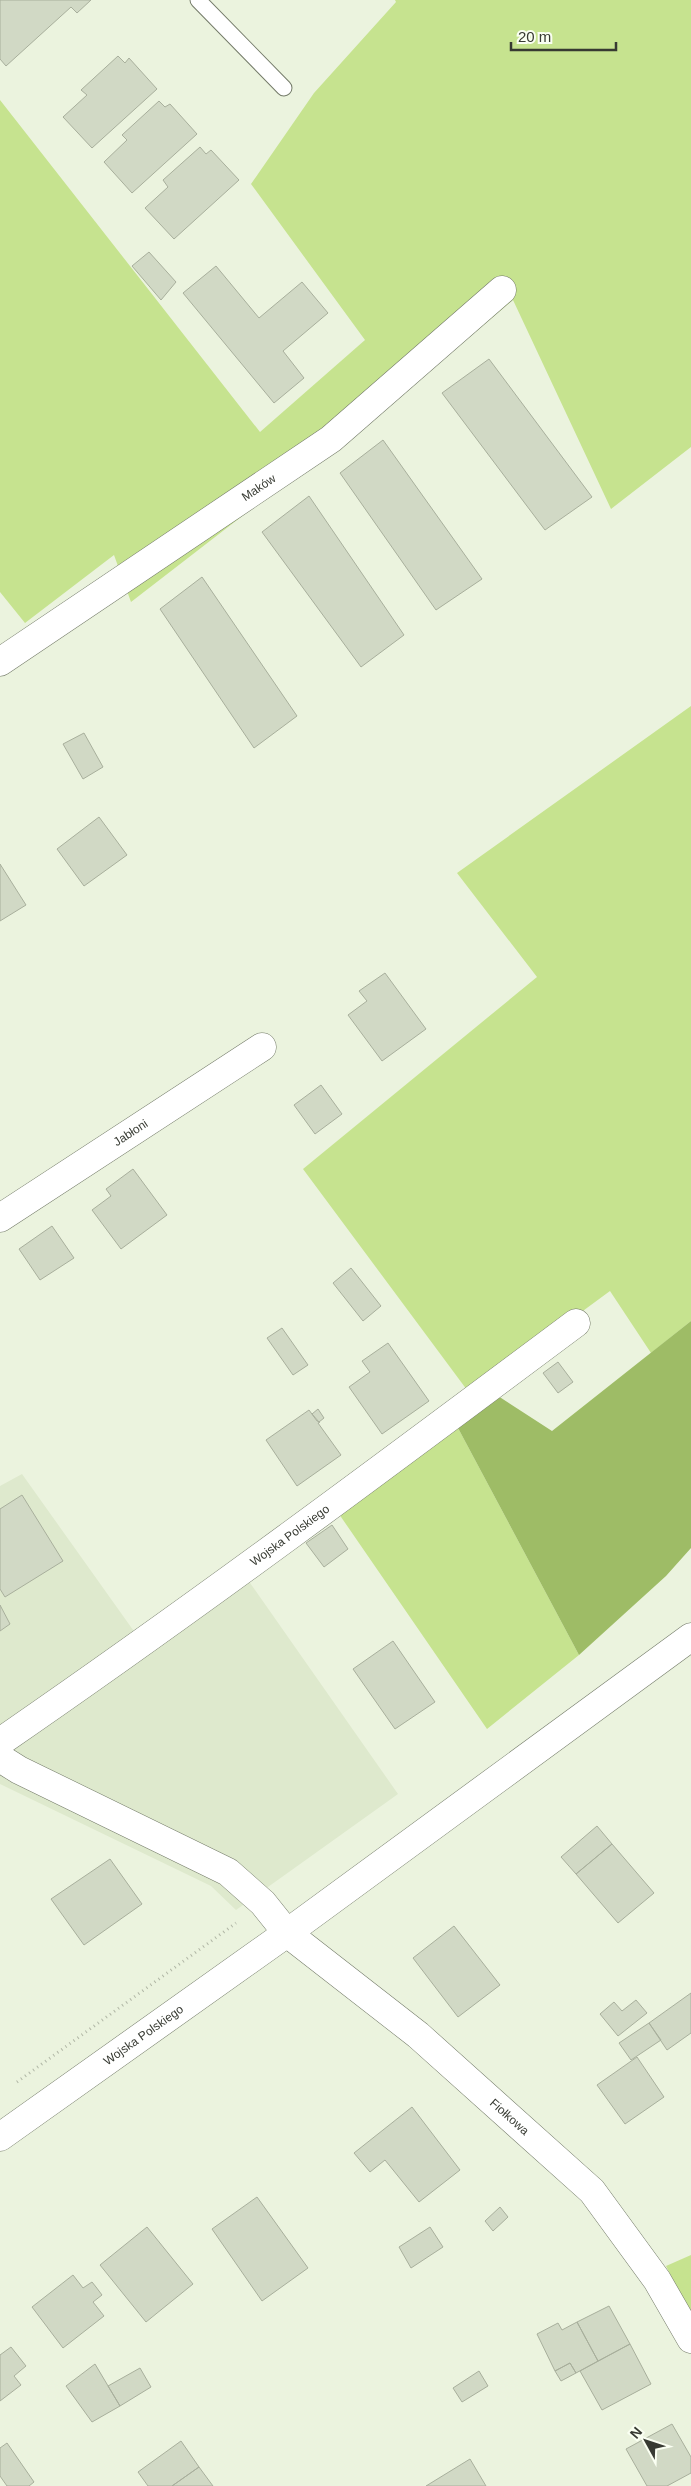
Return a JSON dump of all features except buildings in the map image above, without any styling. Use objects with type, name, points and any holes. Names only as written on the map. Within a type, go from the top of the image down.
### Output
[{"type":"street","name":"Maków","points":[[0,662],[331,439],[502,290]]},
{"type":"street","name":"Jabłoni","points":[[0,1218],[262,1047]]},
{"type":"street","name":"Wojska Polskiego","points":[[0,1742],[100,1674],[576,1323]]},
{"type":"street","name":"Wojska Polskiego","points":[[0,2137],[288,1933],[690,1637]]},
{"type":"street","points":[[0,1758],[19,1770],[228,1872],[263,1903],[288,1933]]},
{"type":"street","name":"Fiołkowa","points":[[288,1933],[418,2036],[592,2191],[657,2280],[691,2339]]},
{"type":"lane","points":[[198,0],[284,88]]},
{"type":"path","points":[[16,2083],[263,1903]]},
{"type":"shaded area","points":[[22,1474],[148,1651],[248,1580],[398,1794],[236,1910],[211,1886],[0,1784],[0,1486]]},
{"type":"green space","points":[[395,0],[691,0],[691,447],[611,509],[513,300],[426,374],[131,602],[114,555],[25,623],[0,592],[0,100],[260,432],[365,340],[251,184],[314,93],[396,2]]},
{"type":"green space","points":[[691,706],[691,1321],[651,1353],[610,1291],[470,1394],[303,1169],[537,977],[457,873]]},
{"type":"green space","points":[[691,1321],[691,1548],[666,1576],[579,1655],[458,1428],[498,1396],[552,1431]]},
{"type":"green space","points":[[458,1428],[579,1655],[487,1729],[339,1514]]},
{"type":"green space","points":[[691,2255],[691,2316],[666,2266]]}]
